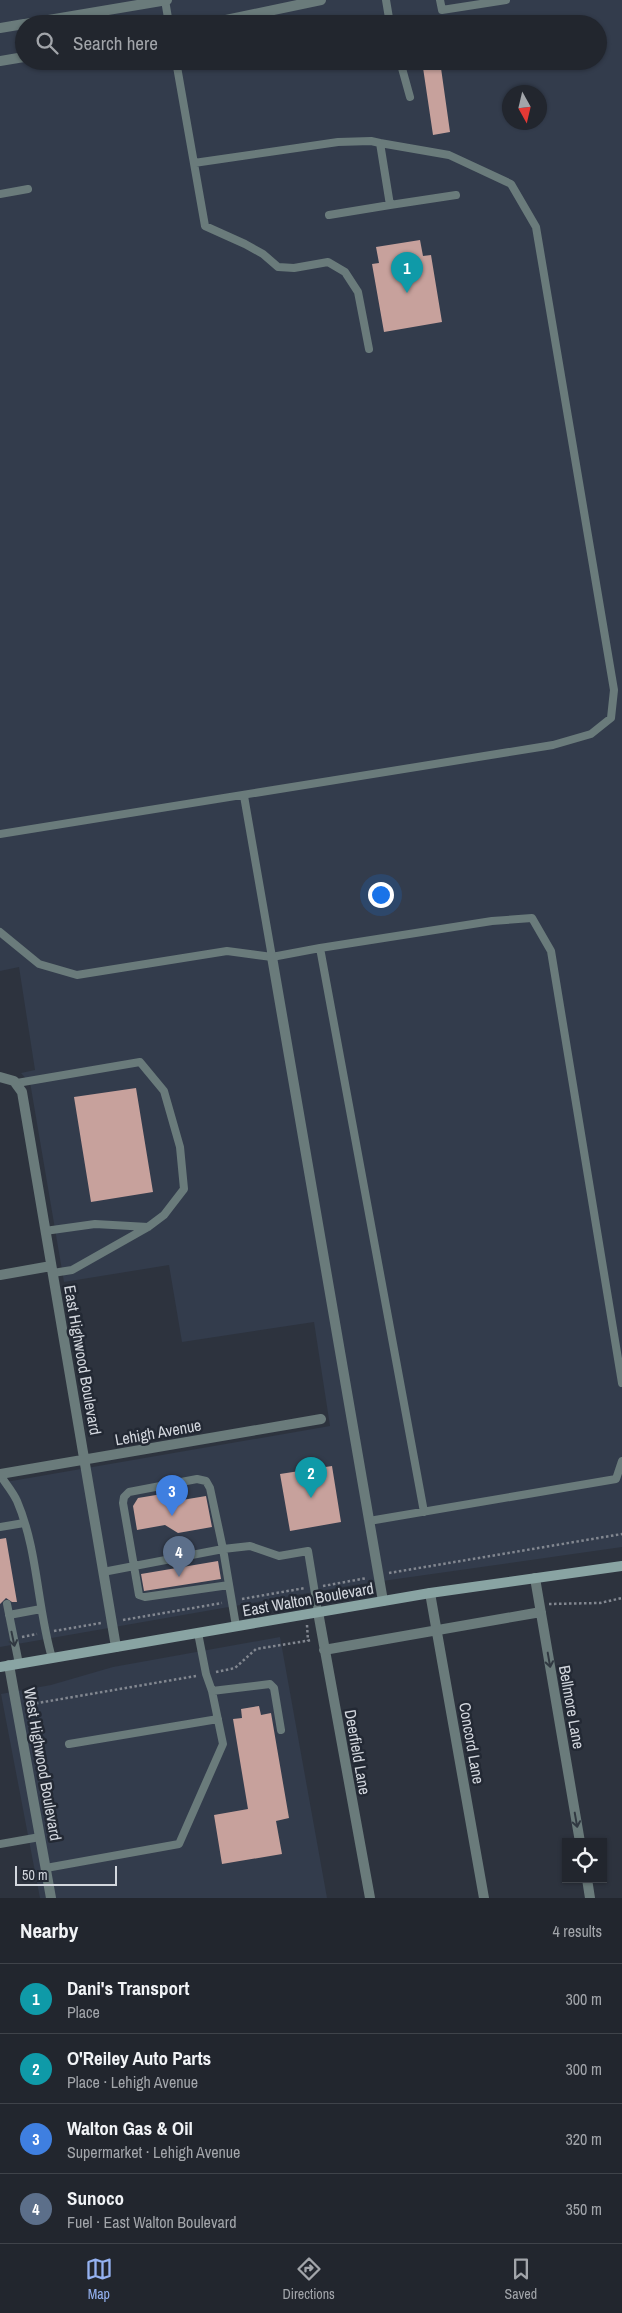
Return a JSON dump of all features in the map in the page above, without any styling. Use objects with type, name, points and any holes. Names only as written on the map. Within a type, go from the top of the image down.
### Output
[{"type":"main road","name":"East Walton Boulevard","points":[[9,1665],[430,1593],[622,1566]]},
{"type":"street","points":[[77,15],[166,0]]},
{"type":"street","points":[[250,15],[321,0]]},
{"type":"street","points":[[0,28],[15,26]]},
{"type":"street","points":[[0,61],[15,58]]},
{"type":"street","points":[[272,957],[383,1601]]},
{"type":"street","points":[[0,1077],[15,1082]]},
{"type":"street","name":"East Highwood Boulevard","points":[[15,1082],[22,1092],[116,1647]]},
{"type":"street","points":[[0,1275],[52,1270]]},
{"type":"street","name":"Lehigh Avenue","points":[[0,1475],[321,1419]]},
{"type":"street","name":"Bellmore Lane","points":[[534,1578],[579,1838]]},
{"type":"street","name":"Concord Lane","points":[[430,1593],[484,1898]]},
{"type":"street","points":[[324,1650],[436,1630],[540,1608]]},
{"type":"street","name":"Deerfield Lane","points":[[318,1612],[370,1898]]},
{"type":"street","name":"West Highwood Boulevard","points":[[9,1665],[51,1898]]},
{"type":"street","points":[[588,1883],[590,1898]]},
{"type":"lane","points":[[166,0],[168,15]]},
{"type":"lane","points":[[386,0],[388,15]]},
{"type":"lane","points":[[440,0],[442,10],[506,0]]},
{"type":"lane","points":[[178,70],[205,226],[246,244],[263,254],[278,267],[294,268],[328,262],[345,272],[358,292],[369,349]]},
{"type":"lane","points":[[402,70],[410,97]]},
{"type":"lane","points":[[0,834],[553,745],[591,734],[611,718],[614,690],[536,227],[511,184],[450,155],[371,141],[338,142],[194,163]]},
{"type":"lane","points":[[380,143],[390,205]]},
{"type":"lane","points":[[0,194],[28,189]]},
{"type":"lane","points":[[329,215],[456,195]]},
{"type":"lane","points":[[244,796],[272,957]]},
{"type":"lane","points":[[0,932],[39,964],[77,975],[227,951],[272,957],[492,921],[532,918],[551,952],[622,1383]]},
{"type":"lane","points":[[320,948],[424,1512]]},
{"type":"lane","points":[[15,1082],[140,1062],[164,1091],[180,1147],[184,1189],[164,1215],[148,1227],[72,1270],[52,1270]]},
{"type":"lane","points":[[45,1231],[94,1224],[148,1227]]},
{"type":"lane","points":[[369,1522],[616,1479],[622,1461]]},
{"type":"lane","points":[[0,1475],[17,1500],[30,1541],[41,1610],[52,1658]]},
{"type":"lane","points":[[229,1585],[145,1597],[139,1595],[123,1503],[124,1497],[129,1492],[197,1479],[206,1481],[210,1488],[223,1549],[236,1626]]},
{"type":"lane","points":[[0,1527],[24,1523]]},
{"type":"lane","points":[[104,1572],[223,1549],[250,1546],[279,1556],[308,1551],[318,1612]]},
{"type":"lane","points":[[7,1604],[9,1615],[9,1665]]},
{"type":"lane","points":[[9,1615],[41,1610]]},
{"type":"lane","points":[[46,1868],[179,1844],[223,1744],[198,1633]]},
{"type":"lane","points":[[212,1691],[270,1684],[274,1688],[281,1730]]},
{"type":"lane","points":[[69,1744],[218,1719]]},
{"type":"lane","points":[[0,1844],[40,1837]]},
{"type":"path","points":[[540,1608],[600,1603],[622,1598]]},
{"type":"path","points":[[17,1707],[235,1668],[256,1649],[322,1638]]},
{"type":"shaded area","points":[[0,0],[622,0],[622,1547],[354,1585],[0,1647],[0,1483],[330,1426],[314,1322],[182,1342],[169,1265],[64,1282],[30,1083],[21,1073],[35,1070],[19,967],[0,971]]},
{"type":"shaded area","points":[[280,1637],[327,1898],[40,1898],[1,1694],[51,1685],[113,1667]]},
{"type":"building","points":[[423,70],[441,70],[450,132],[433,135]]},
{"type":"building","points":[[420,240],[423,256],[431,255],[442,322],[384,332],[372,264],[379,263],[376,247]]},
{"type":"building","points":[[136,1088],[153,1192],[91,1202],[74,1097]]},
{"type":"building","points":[[332,1466],[341,1522],[290,1531],[280,1474]]},
{"type":"building","points":[[162,1494],[164,1503],[206,1496],[212,1527],[178,1533],[165,1525],[137,1530],[133,1506],[138,1498]]},
{"type":"building","points":[[6,1538],[17,1602],[12,1602],[6,1598],[0,1604],[0,1539]]},
{"type":"building","points":[[218,1561],[221,1579],[144,1591],[141,1574]]},
{"type":"building","points":[[259,1706],[261,1715],[271,1713],[289,1818],[276,1821],[282,1854],[222,1864],[214,1815],[248,1809],[233,1719],[242,1718],[241,1709]]},
{"type":"place","name":"Dani's Transport","points":[[407,293]]},
{"type":"place","name":"O'Reiley Auto Parts","points":[[311,1498]]},
{"type":"place","name":"Walton Gas & Oil","points":[[172,1516]]},
{"type":"place","name":"Sunoco","points":[[179,1577]]}]
